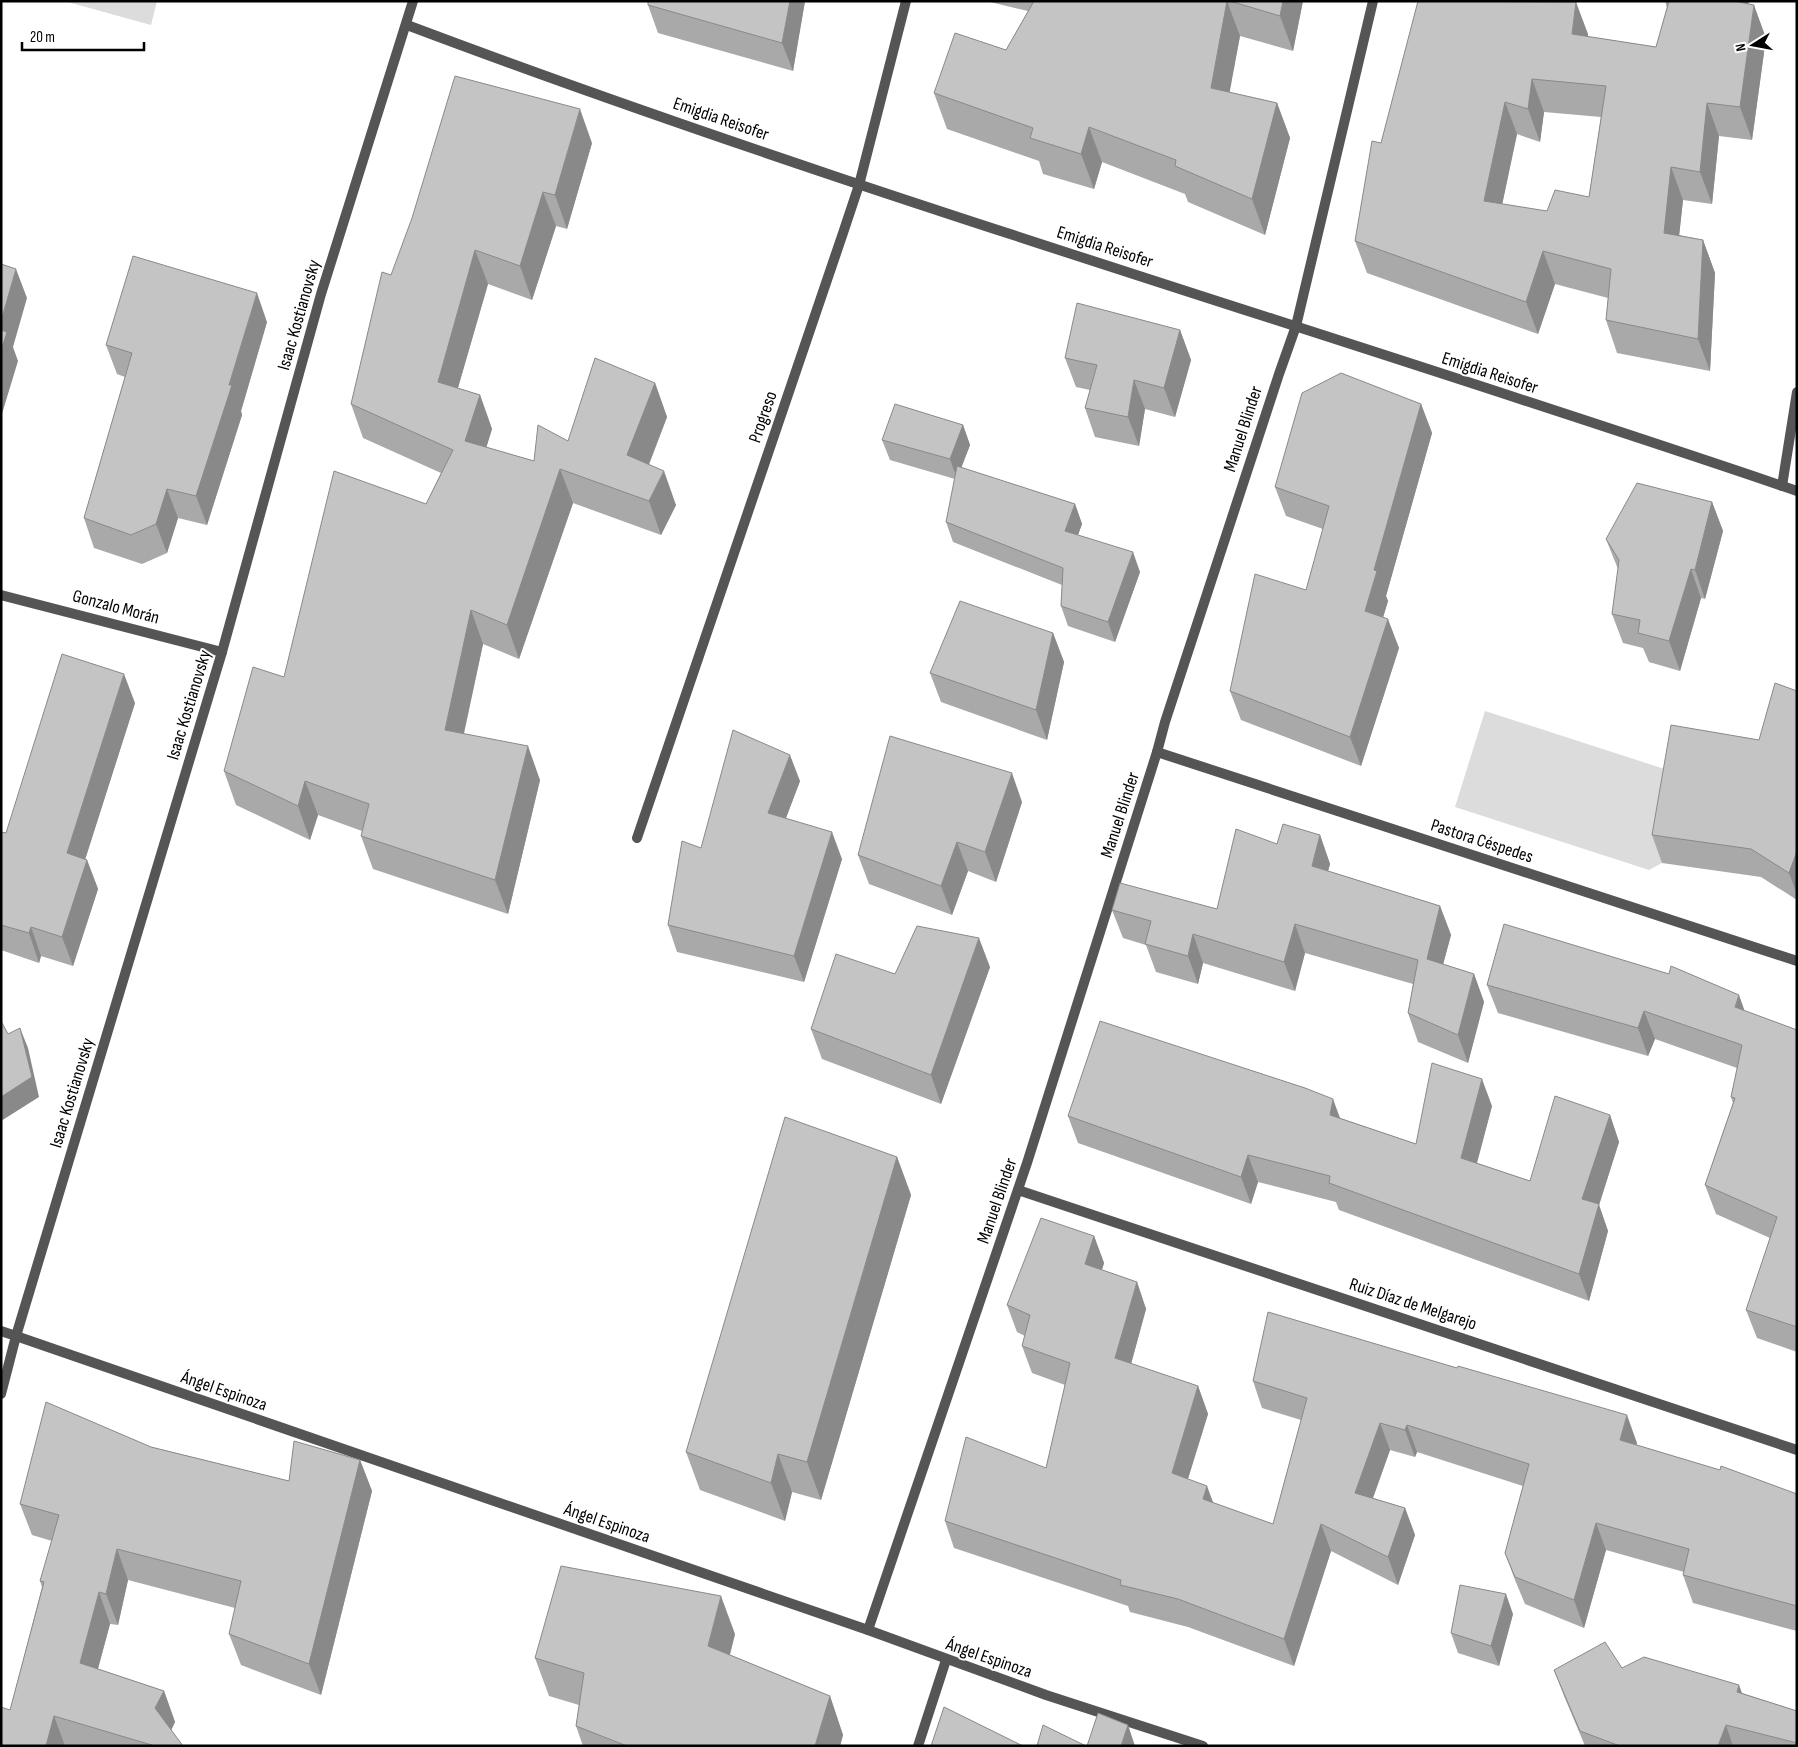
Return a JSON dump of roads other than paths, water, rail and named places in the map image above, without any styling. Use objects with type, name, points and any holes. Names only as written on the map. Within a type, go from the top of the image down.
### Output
[{"type":"street","name":"Isaac Kostianovsky","points":[[1,1394],[16,1336],[222,652],[321,294],[413,1]]},
{"type":"street","name":"Progreso","points":[[637,838],[859,185],[906,1]]},
{"type":"street","name":"Manuel Blinder","points":[[868,1630],[1018,1190],[1171,704],[1278,374],[1296,326],[1373,1]]},
{"type":"street","name":"Emigdia Reisofer","points":[[407,24],[859,185],[1797,491]]},
{"type":"street","points":[[1782,486],[1797,392]]},
{"type":"street","name":"Gonzalo Morán","points":[[1,595],[222,652]]},
{"type":"street","name":"Pastora Céspedes","points":[[1157,752],[1797,961]]},
{"type":"street","name":"Ruiz Díaz de Melgarejo","points":[[1018,1190],[1797,1450]]},
{"type":"street","name":"Ángel Espinoza","points":[[1,1331],[868,1630],[946,1660],[1203,1746]]},
{"type":"street","points":[[918,1746],[946,1660]]}]
